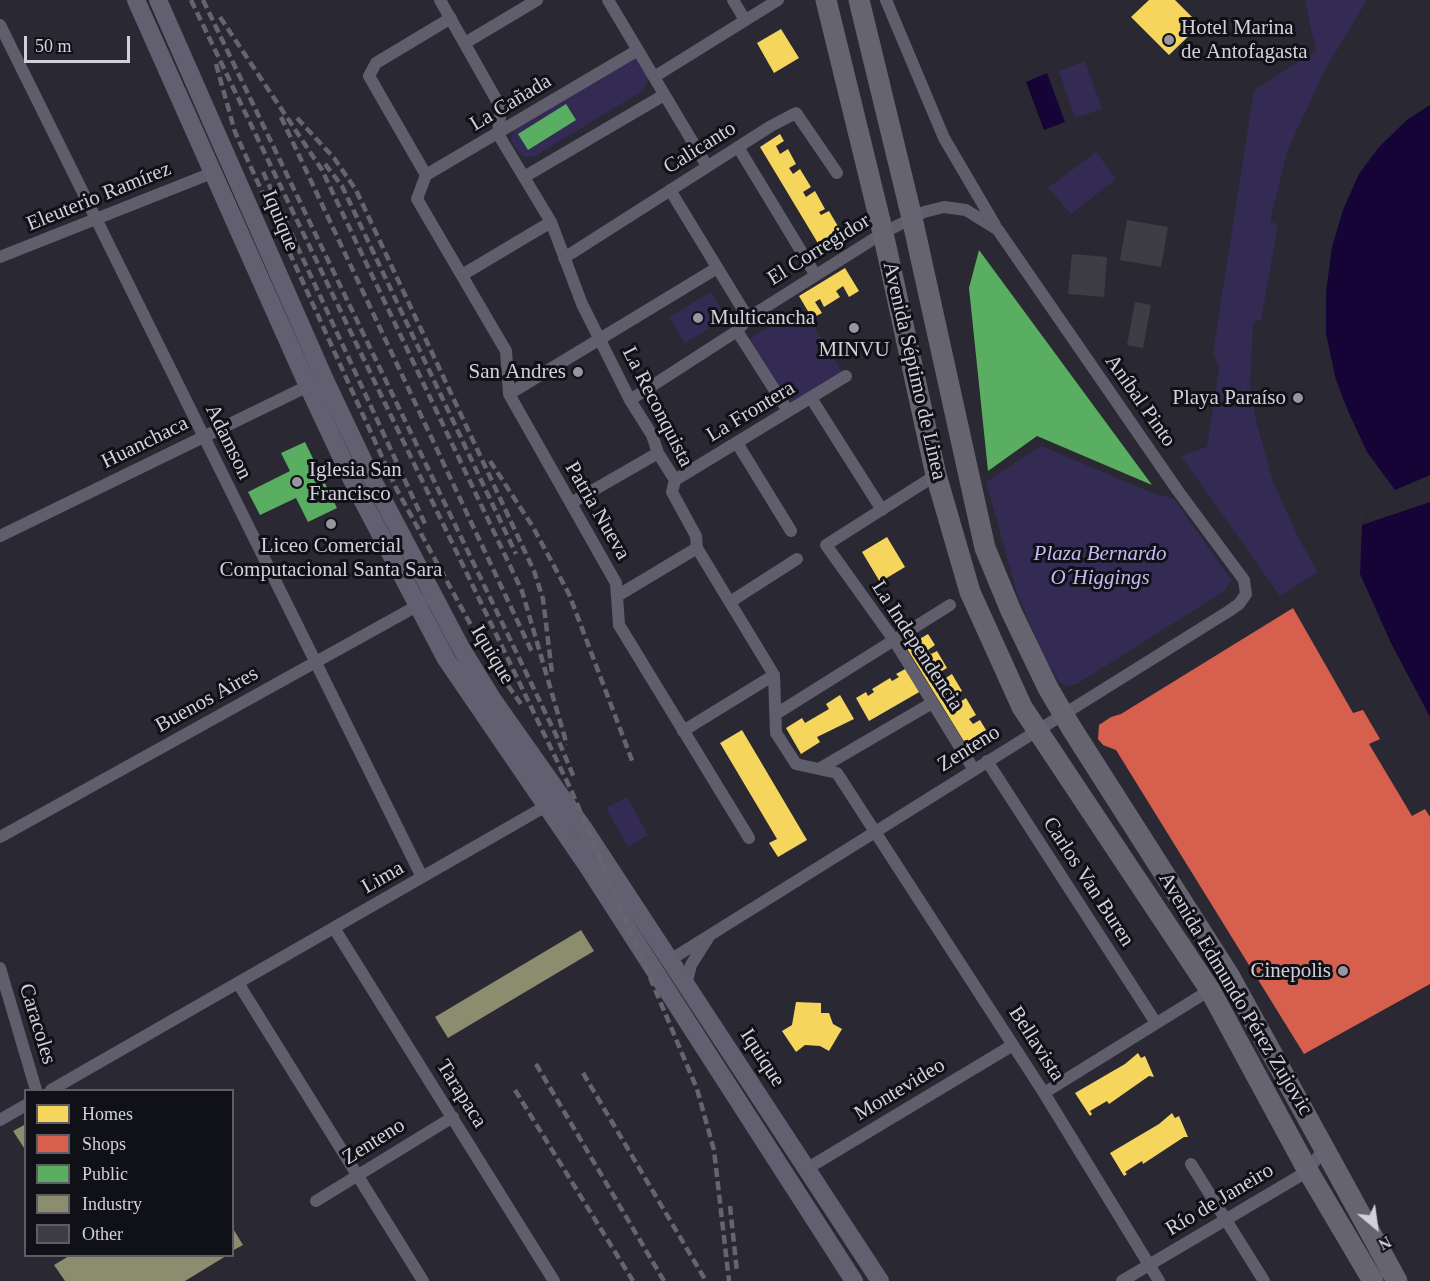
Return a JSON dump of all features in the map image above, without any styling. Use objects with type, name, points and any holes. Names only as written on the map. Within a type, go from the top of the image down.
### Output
[{"type":"highway","name":"Avenida Séptimo de Linea","points":[[826,0],[883,233],[936,476],[970,592],[1022,707],[1037,730]]},
{"type":"highway","name":"Avenida Séptimo de Linea","points":[[859,0],[912,218],[985,548],[1011,611],[1048,688],[1063,713]]},
{"type":"highway","name":"Avenida Edmundo Pérez Zujovic","points":[[1063,713],[1230,977],[1398,1281]]},
{"type":"highway","name":"Avenida Edmundo Pérez Zujovic","points":[[1037,730],[1209,990],[1308,1171],[1373,1281]]},
{"type":"main road","name":"Iquique","points":[[136,0],[308,386],[425,602],[584,829],[880,1281]]},
{"type":"main road","name":"Iquique","points":[[158,0],[425,602],[446,659],[473,702],[546,806],[854,1281]]},
{"type":"main road","points":[[546,806],[563,812],[584,829]]},
{"type":"main road","points":[[686,985],[684,999],[690,1026]]},
{"type":"street","points":[[440,0],[501,108],[498,134]]},
{"type":"street","points":[[465,43],[537,0]]},
{"type":"street","points":[[608,0],[707,166]]},
{"type":"street","points":[[733,0],[745,20]]},
{"type":"street","points":[[654,77],[778,0]]},
{"type":"street","name":"Aníbal Pinto","points":[[886,0],[944,138],[970,187],[1172,482],[1244,580],[1246,594]]},
{"type":"street","points":[[426,176],[369,76],[376,63],[451,18]]},
{"type":"street","name":"Adamson","points":[[0,25],[422,878]]},
{"type":"street","name":"La Cañada","points":[[426,176],[638,50]]},
{"type":"street","points":[[524,177],[664,95]]},
{"type":"street","name":"Calicanto","points":[[564,258],[707,166],[796,113],[837,173]]},
{"type":"street","name":"La Reconquista","points":[[498,134],[550,222],[582,304],[630,400],[652,435],[658,453],[675,480],[672,492],[696,536],[697,548],[774,675],[776,733],[796,764],[837,773],[876,831]]},
{"type":"street","points":[[738,147],[815,274]]},
{"type":"street","name":"Eleuterio Ramírez","points":[[0,257],[212,173]]},
{"type":"street","name":"Patria Nueva","points":[[426,176],[417,199],[507,351],[509,394],[616,583],[619,626],[749,838]]},
{"type":"street","points":[[670,190],[748,318]]},
{"type":"street","name":"Aníbal Pinto","points":[[912,218],[944,207],[955,207],[966,210],[998,230]]},
{"type":"street","name":"El Corregidor","points":[[630,400],[737,331],[748,318],[815,274],[912,218]]},
{"type":"street","points":[[462,275],[550,222]]},
{"type":"street","points":[[509,394],[717,268]]},
{"type":"street","points":[[737,331],[788,411]]},
{"type":"street","name":"La Frontera","points":[[675,480],[846,376]]},
{"type":"street","name":"Huanchaca","points":[[0,536],[308,386]]},
{"type":"street","points":[[811,398],[882,510],[936,476]]},
{"type":"street","points":[[737,443],[791,531]]},
{"type":"street","points":[[571,503],[658,453]]},
{"type":"street","name":"La Independencia","points":[[882,510],[826,545],[894,640],[974,770]]},
{"type":"street","points":[[617,596],[697,548]]},
{"type":"street","points":[[730,602],[796,559]]},
{"type":"street","name":"Zenteno","points":[[670,960],[1239,604],[1246,594]]},
{"type":"street","name":"Buenos Aires","points":[[0,837],[425,602]]},
{"type":"street","points":[[776,714],[950,605]]},
{"type":"street","points":[[683,730],[774,675]]},
{"type":"street","points":[[819,769],[932,703]]},
{"type":"street","name":"Carlos Van Buren","points":[[987,761],[1156,1023]]},
{"type":"street","name":"Lima","points":[[53,1089],[546,806]]},
{"type":"street","name":"Bellavista","points":[[876,831],[1044,1093],[1159,1281]]},
{"type":"street","name":"Tarapaca","points":[[334,928],[554,1281]]},
{"type":"street","name":"Zenteno","points":[[686,985],[691,965],[711,935]]},
{"type":"street","name":"Caracoles","points":[[0,968],[36,1089]]},
{"type":"street","points":[[238,983],[423,1281]]},
{"type":"street","points":[[1044,1093],[1209,990]]},
{"type":"street","name":"Montevideo","points":[[808,1168],[1013,1045]]},
{"type":"street","points":[[0,1120],[24,1106]]},
{"type":"street","name":"Zenteno","points":[[316,1201],[453,1117]]},
{"type":"street","name":"Río de Janeiro","points":[[1122,1281],[1308,1171],[1320,1154],[1321,1139]]},
{"type":"street","points":[[1191,1164],[1264,1281]]},
{"type":"green space","points":[[1305,0],[1367,0],[1326,68],[1287,151],[1270,222],[1278,224],[1261,320],[1253,322],[1250,386],[1256,420],[1273,482],[1299,539],[1318,572],[1280,596],[1181,456],[1207,447],[1219,368],[1213,353],[1254,90],[1316,51]]},
{"type":"green space","points":[[634,58],[640,61],[649,75],[644,90],[535,156],[526,157],[520,154],[511,141],[515,126]]},
{"type":"green space","points":[[1085,61],[1102,109],[1075,118],[1059,71]]},
{"type":"green space","points":[[1096,152],[1116,179],[1071,214],[1048,188]]},
{"type":"green space","name":"Multicancha","points":[[711,292],[726,318],[685,343],[669,317]]},
{"type":"green space","points":[[801,307],[843,373],[790,406],[748,340]]},
{"type":"green space","name":"Plaza Bernardo O´Higgings","points":[[1041,446],[1150,492],[1174,499],[1232,581],[1224,591],[1077,684],[1065,686],[1058,680],[1043,655],[1017,593],[986,482]]},
{"type":"green space","points":[[627,797],[648,835],[628,847],[606,808]]},
{"type":"shaded area","points":[[1047,73],[1065,122],[1044,130],[1026,82]]},
{"type":"shaded area","points":[[1430,105],[1430,717],[1391,643],[1360,574],[1362,525],[1371,511],[1395,490],[1367,452],[1336,380],[1326,334],[1326,292],[1332,247],[1343,210],[1359,174],[1379,147],[1408,119]]},
{"type":"pier","points":[[1430,475],[1430,502],[1362,525],[1371,511],[1395,490]]},
{"type":"building: Homes","name":"Hotel Marina de Antofagasta","points":[[1149,0],[1175,0],[1200,25],[1169,55],[1131,17]]},
{"type":"building: Homes","points":[[781,29],[799,58],[774,73],[757,43]]},
{"type":"building: Homes","points":[[780,134],[784,141],[776,146],[780,154],[788,149],[796,164],[789,168],[793,174],[800,169],[811,187],[803,192],[806,197],[815,191],[825,209],[819,212],[821,215],[829,211],[839,228],[832,232],[833,235],[842,230],[848,241],[825,255],[760,147]]},
{"type":"building: Homes","points":[[845,268],[859,291],[849,297],[843,286],[836,291],[840,297],[824,307],[820,299],[815,302],[822,313],[812,318],[799,296]]},
{"type":"building: Homes","points":[[887,537],[905,567],[880,582],[862,552]]},
{"type":"building: Homes","points":[[928,634],[935,645],[928,650],[931,654],[937,651],[947,668],[940,672],[944,679],[952,674],[962,691],[955,695],[960,702],[966,698],[976,715],[969,719],[973,724],[980,720],[986,730],[965,743],[906,647]]},
{"type":"building: Homes","points":[[907,668],[921,691],[869,721],[856,698],[866,692],[868,696],[874,692],[872,689],[890,678],[892,681],[899,677],[896,674]]},
{"type":"building: Homes","points":[[840,695],[854,719],[817,737],[820,742],[801,754],[786,728],[802,718],[805,723],[829,709],[826,704]]},
{"type":"building: Homes","points":[[742,730],[807,840],[778,857],[769,843],[777,839],[720,743]]},
{"type":"building: Homes","points":[[796,1002],[821,1003],[821,1013],[829,1013],[833,1024],[842,1029],[829,1051],[820,1046],[805,1045],[796,1052],[782,1031],[792,1025]]},
{"type":"building: Homes","points":[[1138,1053],[1141,1058],[1145,1056],[1154,1077],[1149,1076],[1109,1104],[1107,1101],[1090,1111],[1092,1114],[1090,1116],[1075,1093],[1125,1064]]},
{"type":"building: Homes","points":[[1172,1113],[1175,1118],[1179,1116],[1188,1137],[1184,1137],[1143,1164],[1142,1161],[1125,1172],[1127,1174],[1124,1176],[1110,1153],[1159,1124]]},
{"type":"building: Shops","points":[[1293,608],[1353,713],[1363,710],[1380,739],[1369,744],[1412,816],[1425,809],[1430,817],[1430,984],[1304,1054],[1116,750],[1103,745],[1098,739],[1099,725],[1121,714]]},
{"type":"building: Public","points":[[566,104],[576,120],[528,150],[518,134]]},
{"type":"building: Public","points":[[979,250],[1152,485],[1037,436],[988,471],[969,288]]},
{"type":"building: Public","name":"Iglesia San Francisco","points":[[305,442],[337,508],[308,522],[296,498],[260,515],[248,492],[290,471],[281,453]]},
{"type":"building: Industry","points":[[581,930],[594,951],[448,1038],[435,1017]]},
{"type":"building: Industry","points":[[24,1125],[24,1148],[13,1131]]},
{"type":"building: Industry","points":[[234,1230],[243,1245],[234,1250]]},
{"type":"building: Industry","points":[[67,1257],[224,1257],[185,1281],[65,1281],[54,1265]]},
{"type":"building: Other","points":[[1127,220],[1168,227],[1161,267],[1120,260]]},
{"type":"building: Other","points":[[1072,254],[1107,257],[1104,297],[1068,294]]},
{"type":"building: Other","points":[[1135,302],[1151,305],[1143,348],[1127,345]]},
{"type":"railway","points":[[191,0],[572,792],[697,1089],[714,1150],[729,1281]]},
{"type":"railway","points":[[203,0],[557,737],[575,780]]},
{"type":"railway","points":[[220,17],[322,170],[522,591],[567,745]]},
{"type":"railway","points":[[216,64],[235,132],[396,488],[490,660],[521,704]]},
{"type":"railway","points":[[281,117],[532,652]]},
{"type":"railway","points":[[297,118],[334,158],[356,190],[534,571],[543,599],[552,673]]},
{"type":"railway","points":[[325,164],[342,186],[516,554]]},
{"type":"railway","points":[[263,172],[426,526]]},
{"type":"railway","points":[[490,461],[533,527],[569,594],[633,763]]},
{"type":"railway","points":[[536,1064],[664,1281]]},
{"type":"railway","points":[[583,1073],[706,1281]]},
{"type":"railway","points":[[515,1090],[633,1281]]},
{"type":"railway","points":[[730,1206],[737,1272]]},
{"type":"place","name":"Hotel Marina de Antofagasta","points":[[1169,40]]},
{"type":"place","name":"Multicancha","points":[[698,318]]},
{"type":"place","name":"MINVU","points":[[854,328]]},
{"type":"place","name":"San Andres","points":[[578,372]]},
{"type":"place","name":"Playa Paraíso","points":[[1298,398]]},
{"type":"place","name":"Iglesia San Francisco","points":[[297,482]]},
{"type":"place","name":"Liceo Comercial Computacional Santa Sara","points":[[331,524]]},
{"type":"place","name":"Cinepolis","points":[[1343,971]]}]
